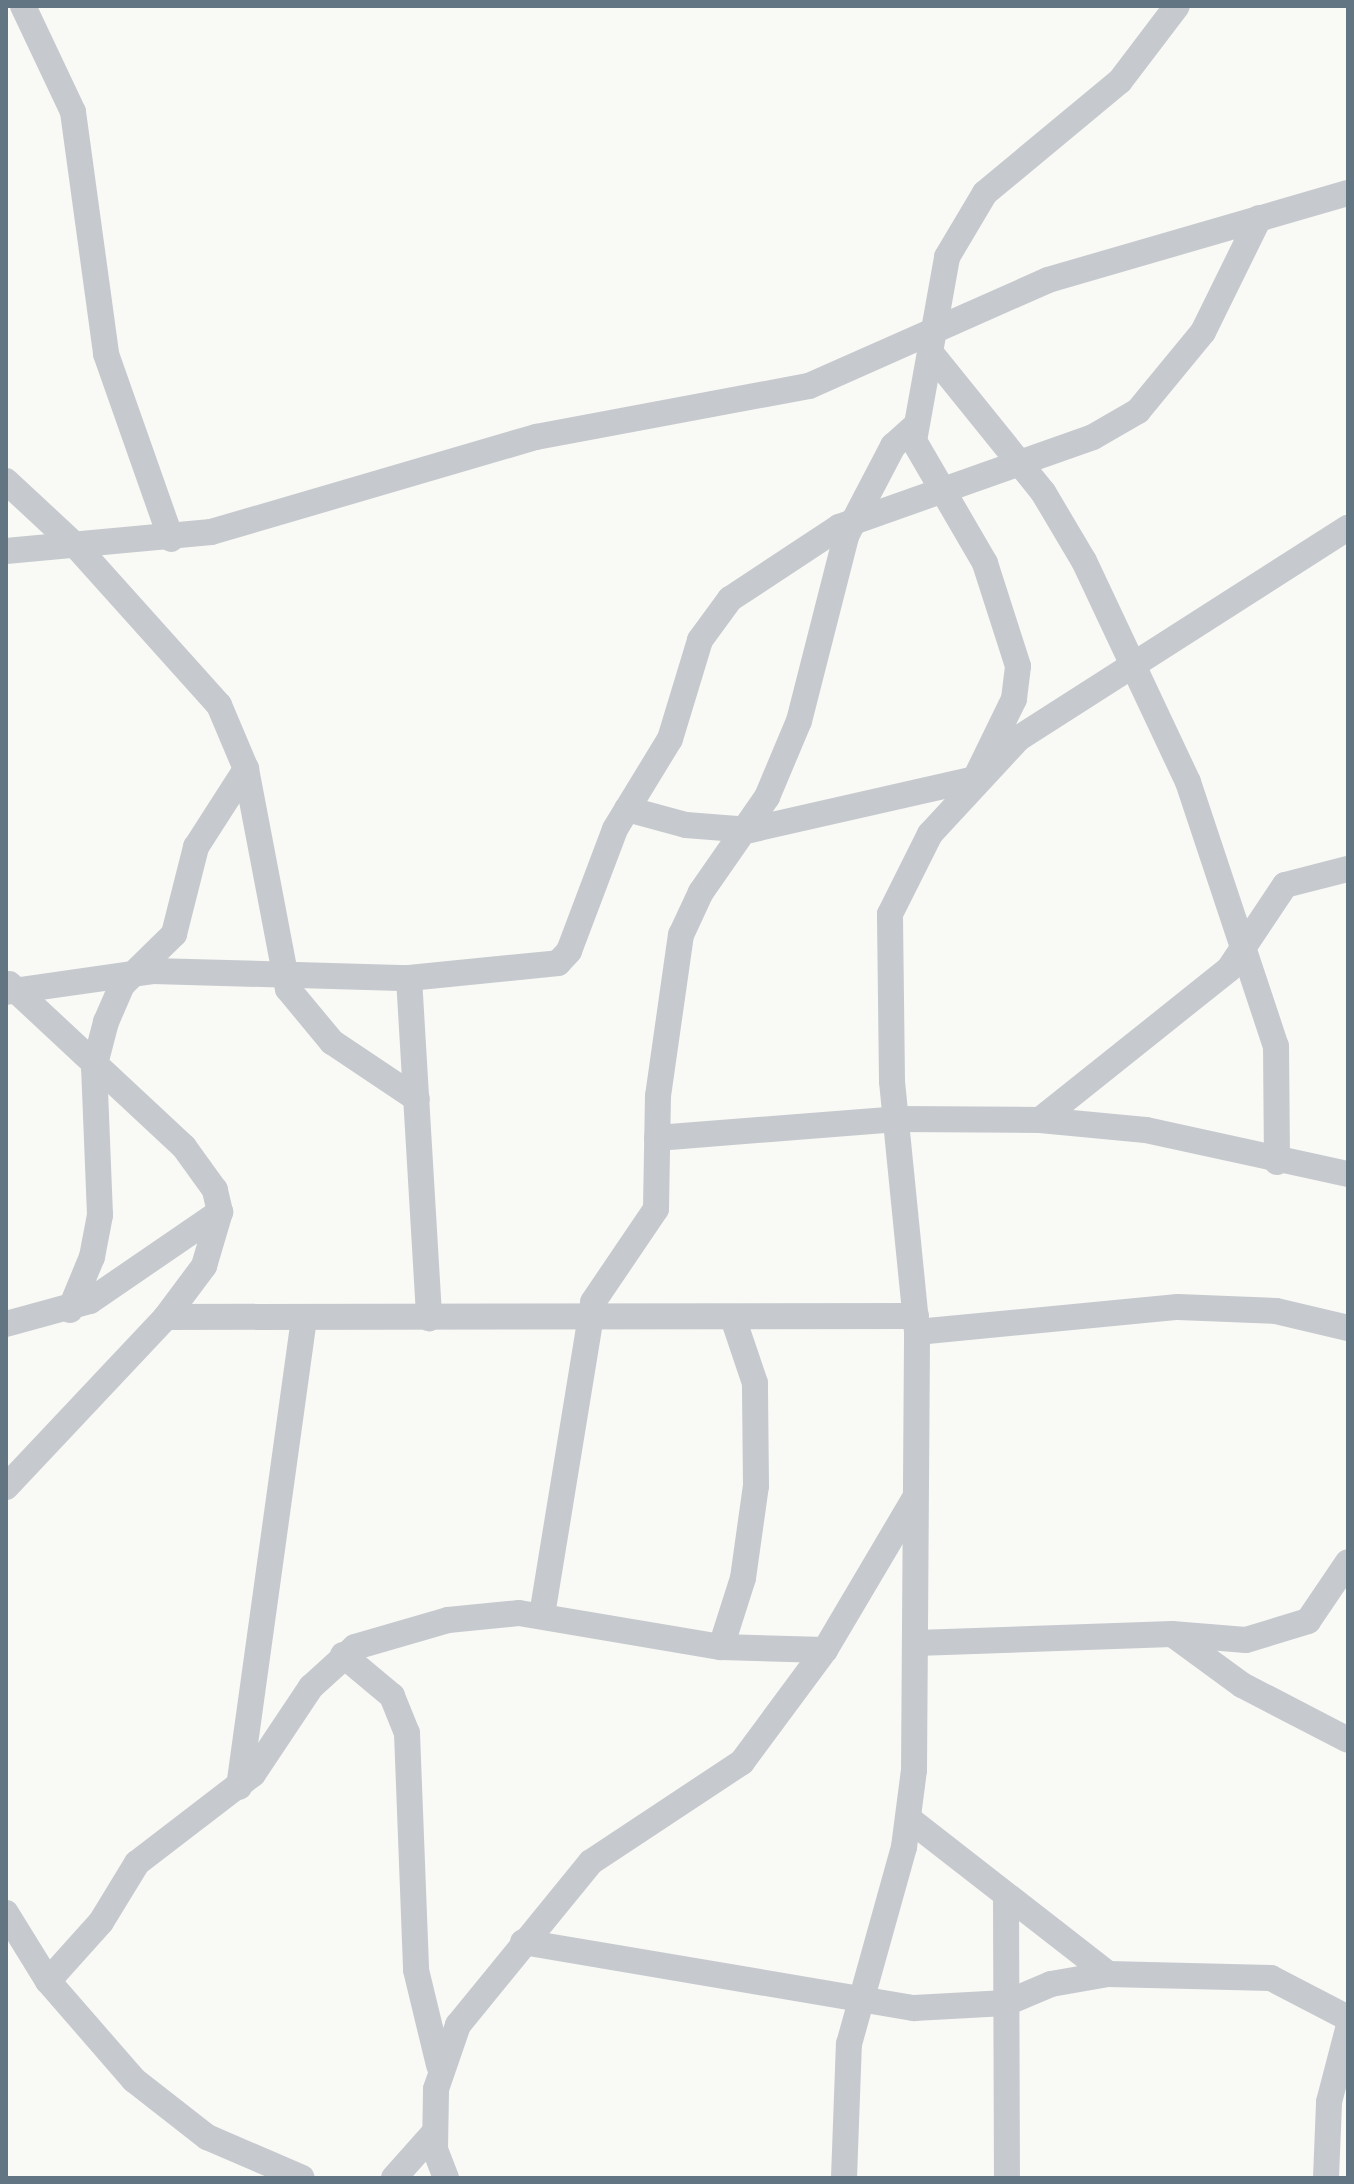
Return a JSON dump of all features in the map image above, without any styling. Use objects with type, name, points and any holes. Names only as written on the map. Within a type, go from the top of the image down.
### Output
[{"type":"street","points":[[23,6],[73,112],[106,354],[171,539]]},
{"type":"street","points":[[975,779],[1014,699],[1018,666],[998,592],[922,461],[913,428],[947,257],[985,193],[1120,81],[1177,6]]},
{"type":"street","points":[[6,551],[171,539],[282,514],[536,437],[809,386],[931,344],[1048,280],[1348,193]]},
{"type":"street","points":[[10,988],[133,972],[409,978],[543,969],[564,959],[627,809],[670,739],[712,619],[768,572],[855,520],[943,493],[1021,461],[1093,437],[1138,411],[1203,332],[1259,218]]},
{"type":"street","points":[[931,344],[1021,461],[1084,561],[1134,662],[1204,821],[1276,1046],[1277,1162]]},
{"type":"street","points":[[542,1615],[587,1321],[600,1285],[654,1216],[657,1138],[681,935],[701,892],[750,830],[799,721],[839,556],[893,446],[913,428]]},
{"type":"street","points":[[6,481],[78,548],[219,705],[246,769],[282,974],[313,1025],[417,1099]]},
{"type":"street","points":[[844,2178],[857,2001],[909,1819],[917,1643],[917,1324],[886,975],[890,914],[915,855],[975,779],[1019,738],[1348,528]]},
{"type":"street","points":[[70,1310],[100,1215],[94,1068],[112,1004],[133,972],[174,934],[196,847],[246,769]]},
{"type":"street","points":[[627,809],[686,825],[750,830],[975,779]]},
{"type":"street","points":[[1040,1120],[1245,950],[1285,885],[1348,869]]},
{"type":"street","points":[[409,978],[429,1318]]},
{"type":"street","points":[[6,1487],[166,1317],[204,1266],[220,1212],[215,1190],[184,1147],[10,988]]},
{"type":"street","points":[[657,1138],[897,1119],[1040,1120],[1146,1130],[1277,1162],[1348,1174]]},
{"type":"street","points":[[12,1316],[70,1310],[150,1265],[220,1212]]},
{"type":"street","points":[[166,1317],[917,1324],[1178,1307],[1276,1311],[1348,1328]]},
{"type":"street","points":[[239,1787],[304,1319]]},
{"type":"street","points":[[721,1647],[743,1578],[756,1486],[755,1383],[734,1321]]},
{"type":"street","points":[[439,2065],[458,2025],[591,1862],[742,1762],[825,1650],[916,1495]]},
{"type":"street","points":[[917,1643],[1172,1634],[1246,1640],[1298,1626],[1318,1613],[1348,1562]]},
{"type":"street","points":[[48,1981],[101,1922],[137,1863],[239,1787],[343,1655],[448,1620],[542,1615],[721,1647],[825,1650]]},
{"type":"street","points":[[1172,1634],[1242,1685],[1348,1740]]},
{"type":"street","points":[[343,1655],[392,1696],[407,1733],[416,1970],[439,2065],[434,2133],[446,2178]]},
{"type":"street","points":[[909,1819],[1108,1974]]},
{"type":"street","points":[[1006,1897],[1007,2178]]},
{"type":"street","points":[[8,1921],[48,1981],[169,2112],[207,2137],[302,2178]]},
{"type":"street","points":[[523,1942],[857,2001],[936,2009],[1006,2003],[1051,1984],[1108,1974],[1271,1978],[1348,2018]]},
{"type":"street","points":[[1326,2178],[1329,2102],[1348,2029]]},
{"type":"street","points":[[394,2178],[434,2133]]}]
